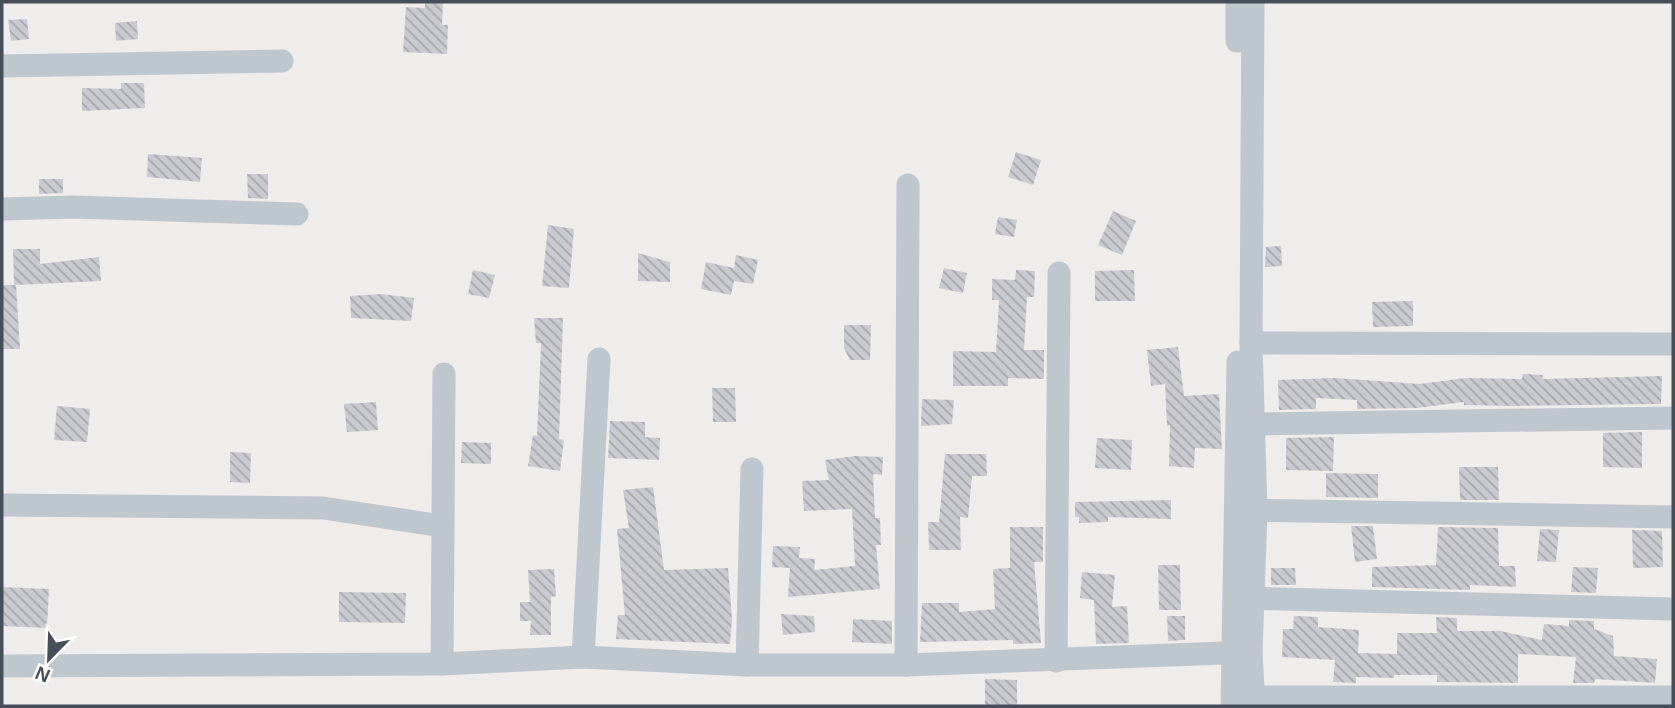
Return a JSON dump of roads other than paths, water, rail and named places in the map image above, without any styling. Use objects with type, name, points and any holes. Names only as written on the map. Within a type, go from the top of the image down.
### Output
[{"type":"street","points":[[1237,2],[1246,510],[1243,701],[1673,697]]},
{"type":"street","points":[[1246,510],[1255,424],[1251,343],[1253,2]]},
{"type":"street","points":[[2,66],[282,61]]},
{"type":"street","points":[[906,665],[908,185]]},
{"type":"street","points":[[2,209],[73,207],[297,214]]},
{"type":"street","points":[[1056,661],[1059,273]]},
{"type":"street","points":[[1251,343],[1673,344]]},
{"type":"street","points":[[583,657],[599,359]]},
{"type":"street","points":[[442,664],[444,374]]},
{"type":"street","points":[[1255,424],[1673,418]]},
{"type":"street","points":[[747,665],[752,469]]},
{"type":"street","points":[[2,505],[323,508],[442,526]]},
{"type":"street","points":[[1246,510],[1673,517]]},
{"type":"street","points":[[1243,598],[1673,610]]},
{"type":"street","points":[[2,666],[442,664],[583,657],[747,665],[906,665],[1242,652]]}]
